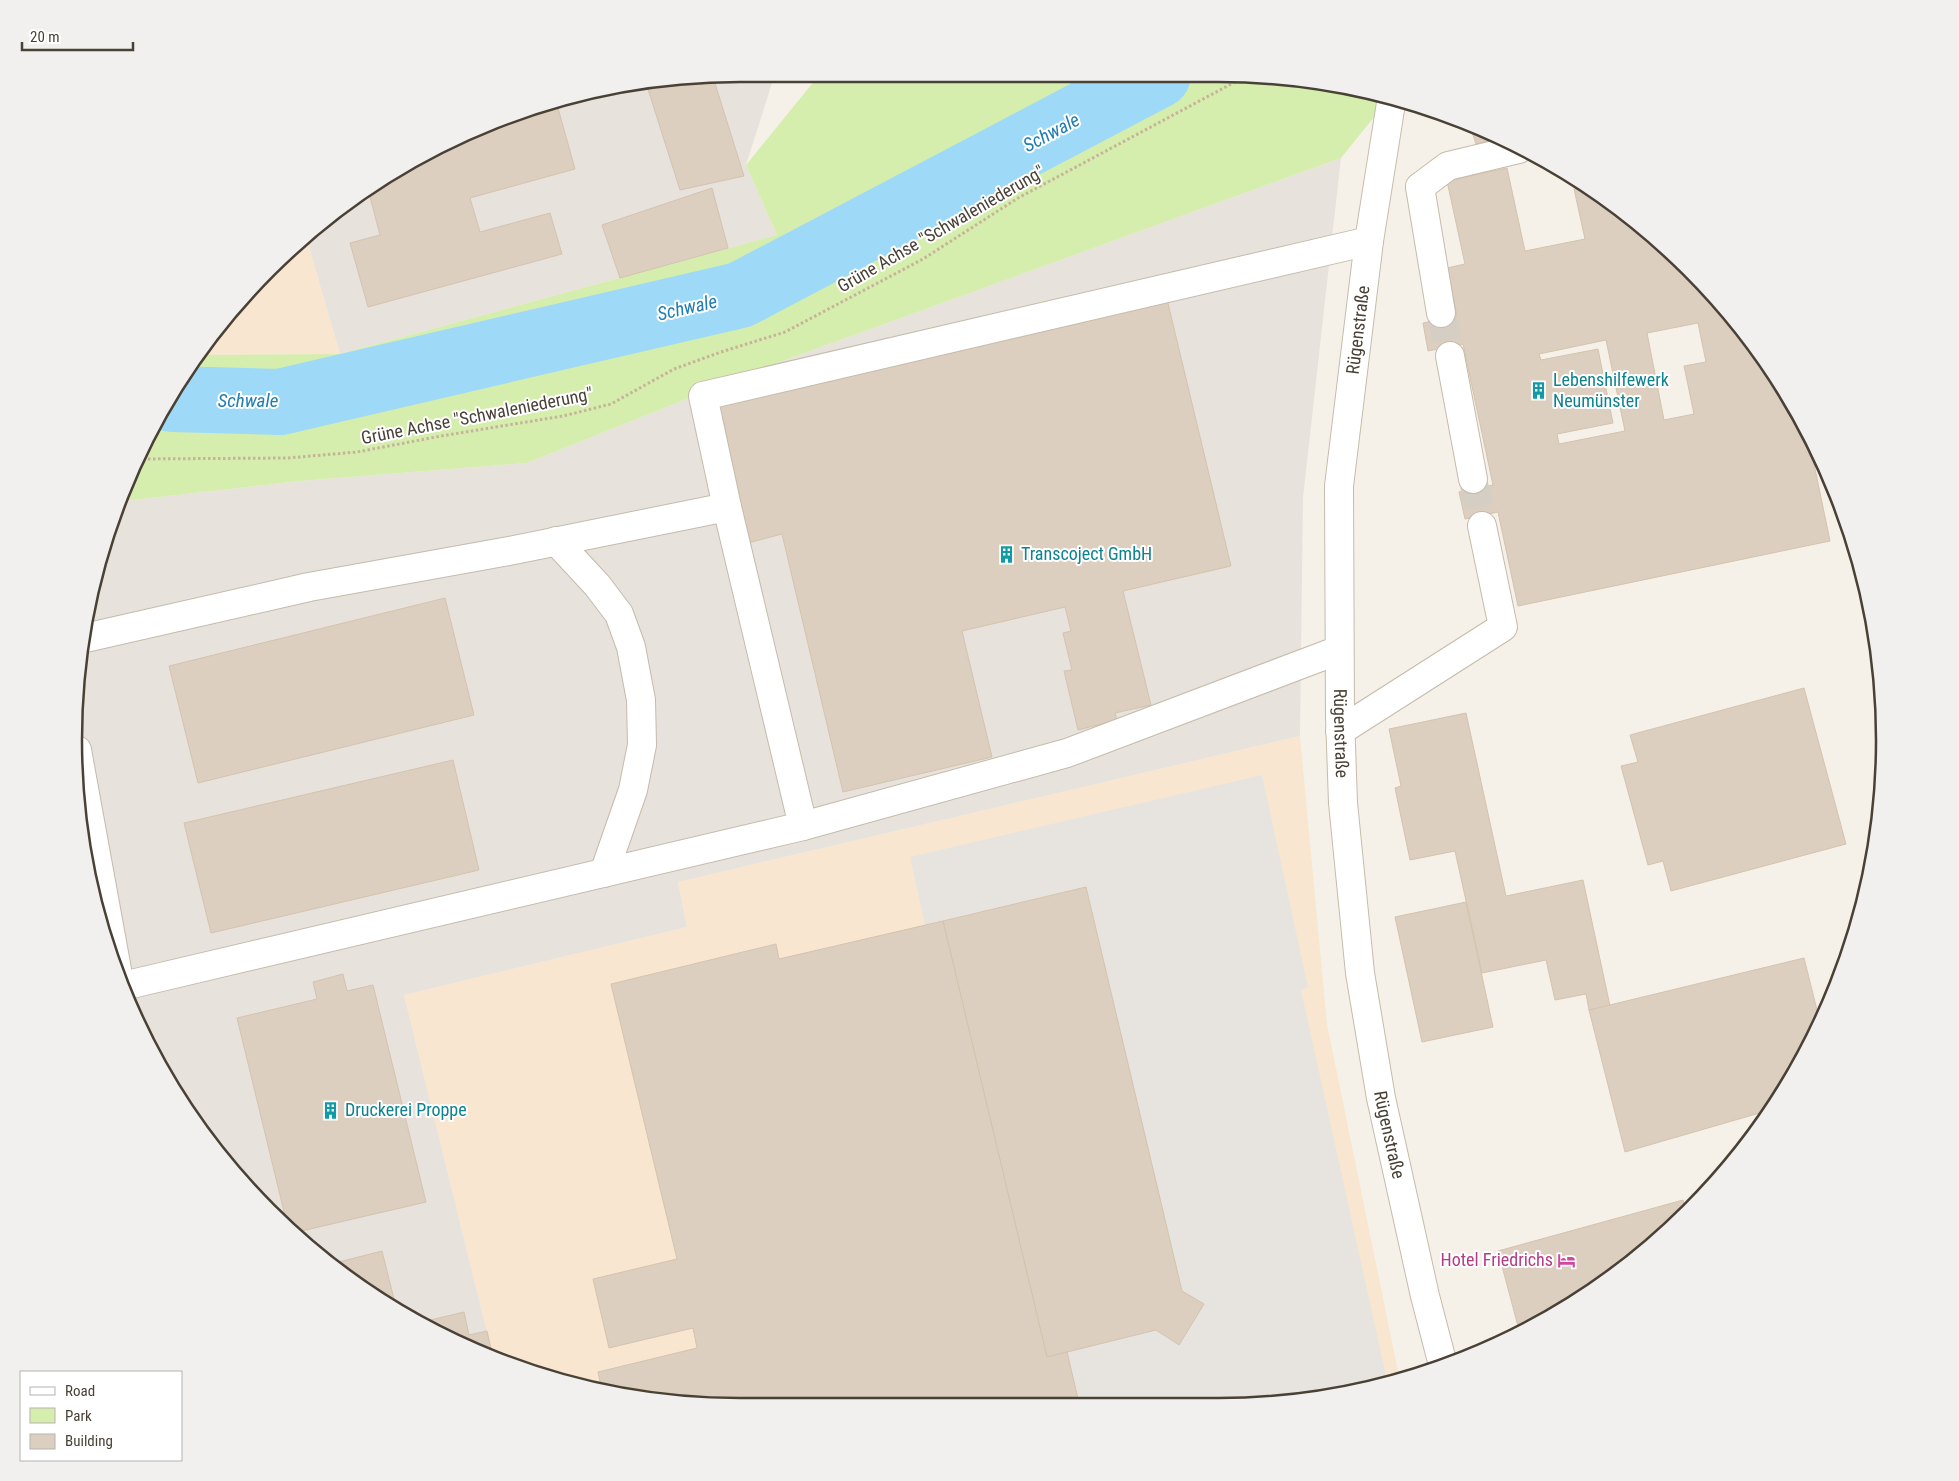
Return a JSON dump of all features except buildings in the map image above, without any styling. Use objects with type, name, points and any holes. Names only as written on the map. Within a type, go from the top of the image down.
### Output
[{"type":"street","name":"Rügenstraße","points":[[1391,105],[1369,241],[1339,486],[1340,731],[1343,803],[1360,974],[1381,1098],[1425,1296],[1442,1359]]},
{"type":"street","points":[[1420,187],[1448,166],[1510,150]]},
{"type":"street","points":[[1380,167],[1420,187]]},
{"type":"street","points":[[1420,187],[1441,313]]},
{"type":"street","points":[[803,826],[727,507],[704,396],[1369,241]]},
{"type":"street","points":[[1450,356],[1473,479]]},
{"type":"street","points":[[91,637],[309,587],[727,507]]},
{"type":"street","points":[[1340,731],[1503,627],[1482,526]]},
{"type":"street","points":[[556,541],[598,585],[619,614],[631,647],[641,700],[642,744],[632,790],[604,873]]},
{"type":"street","points":[[130,984],[803,826],[1067,753],[1339,650]]},
{"type":"street","points":[[85,793],[109,923]]},
{"type":"path","name":"Grüne Achse \"Schwaleniederung\"","points":[[146,459],[288,458],[357,452],[563,416],[611,404],[674,369],[720,352],[785,332],[923,259],[1018,198],[1234,83]]},
{"type":"shaded area","points":[[772,82],[746,165],[777,235],[340,354],[308,245],[340,218],[375,193],[449,150],[529,117],[570,105],[612,95],[655,88],[697,84]]},
{"type":"shaded area","points":[[1341,158],[1303,498],[1300,736],[678,882],[687,927],[404,995],[491,1349],[449,1331],[375,1288],[340,1263],[275,1206],[218,1141],[193,1106],[150,1032],[117,952],[95,869],[88,826],[82,740],[84,697],[95,612],[105,570],[117,529],[128,500],[300,481],[527,463],[769,366]]},
{"type":"shaded area","points":[[308,245],[340,354],[207,355],[218,340],[275,275]]},
{"type":"shaded area","points":[[1300,736],[1327,1024],[1398,1373],[1347,1386],[1262,1397],[697,1397],[612,1386],[529,1364],[491,1349],[404,995],[687,927],[678,882]]},
{"type":"shaded area","points":[[1262,775],[1308,987],[1301,990],[1386,1377],[1347,1386],[1262,1397],[1078,1398],[1067,1352],[1156,1330],[1179,1344],[1204,1304],[1182,1291],[1086,887],[925,925],[910,857]]},
{"type":"green space","points":[[813,82],[1218,82],[1304,88],[1385,104],[1341,158],[769,366],[527,463],[300,481],[128,500],[150,449],[171,411],[207,355],[340,354],[777,235],[746,165]]},
{"type":"waterway","name":"Schwale","points":[[178,399],[280,402],[740,295],[1145,82]]},
{"type":"tunnel","points":[[1441,313],[1450,356]]},
{"type":"tunnel","points":[[1473,479],[1482,526]]},
{"type":"place","name":"Lebenshilfewerk Neumünster","points":[[1539,390]]},
{"type":"place","name":"Transcoject GmbH","points":[[1007,554]]},
{"type":"place","name":"Druckerei Proppe","points":[[331,1110]]},
{"type":"place","name":"Hotel Friedrichs","points":[[1567,1260]]}]
